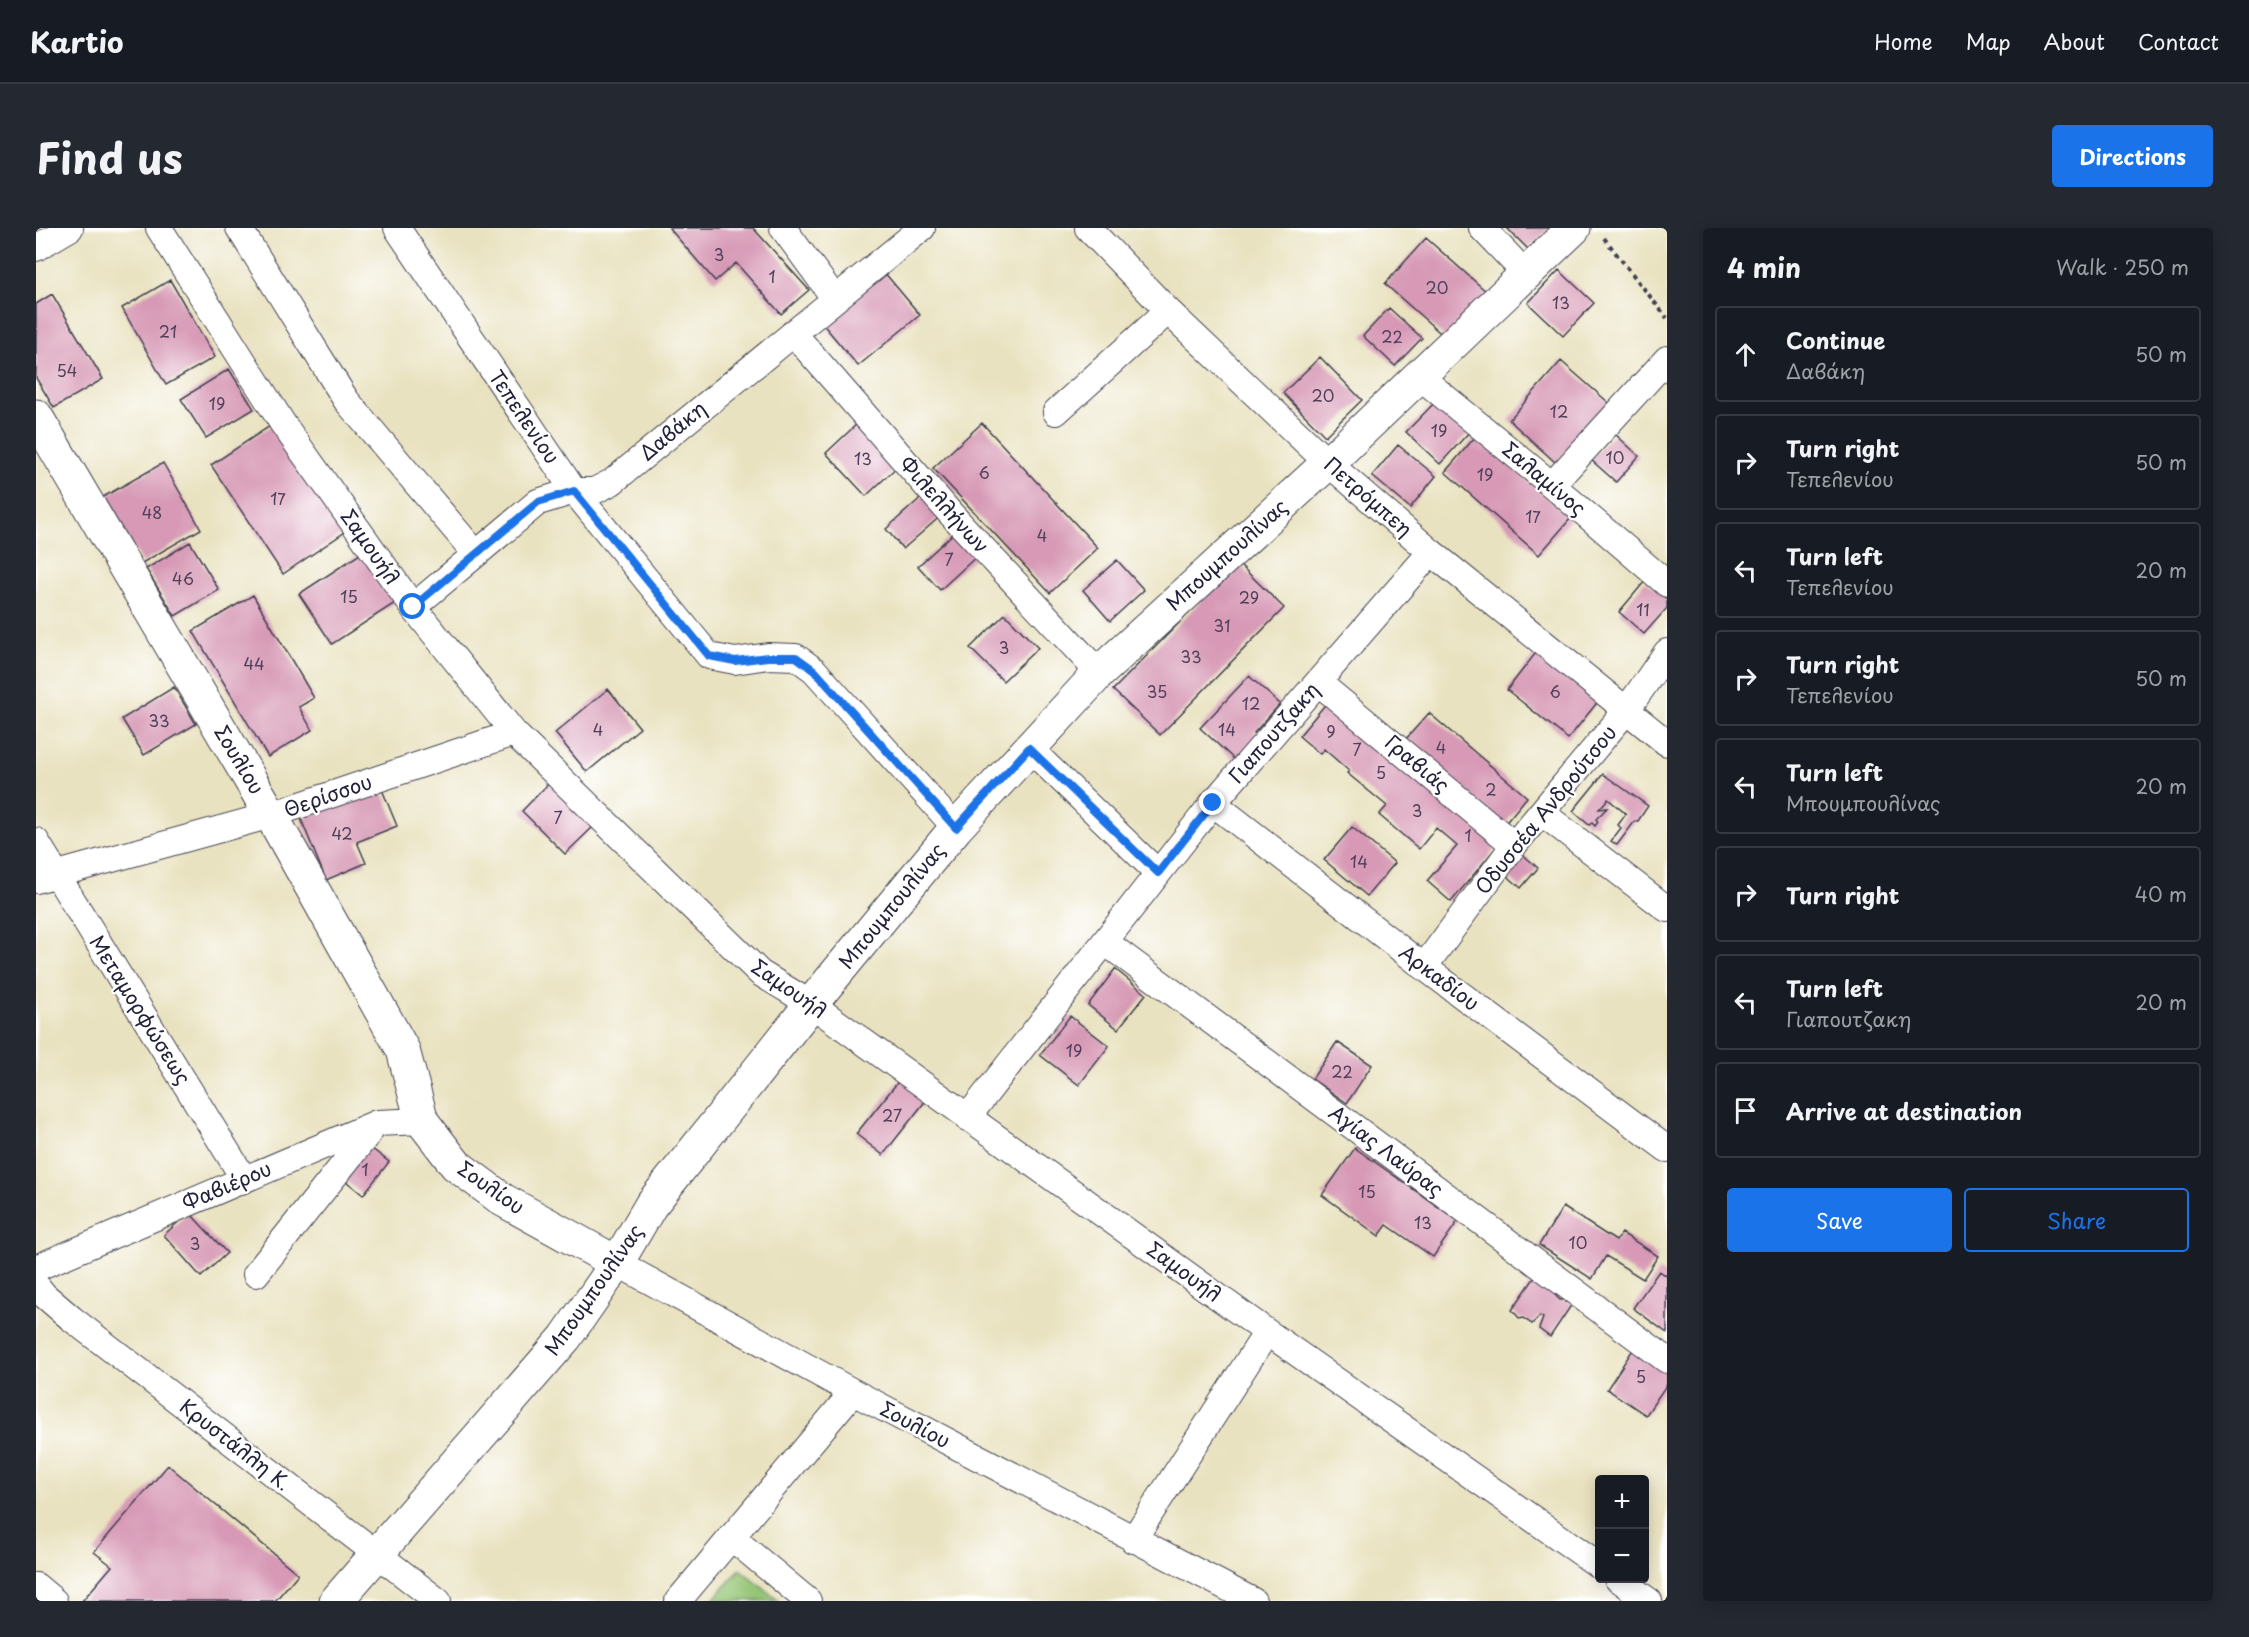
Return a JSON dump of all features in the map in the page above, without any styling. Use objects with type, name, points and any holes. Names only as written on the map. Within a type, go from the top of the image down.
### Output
[{"type":"street","points":[[36,248],[70,228]]},
{"type":"street","name":"Σαμουήλ","points":[[159,228],[283,424],[413,607],[514,734],[760,973],[811,1004],[1267,1332],[1595,1563]]},
{"type":"street","points":[[239,228],[346,400],[476,554]]},
{"type":"street","name":"Τεπελενίου","points":[[397,228],[574,491],[709,656],[735,661],[768,657],[796,657],[814,670],[956,828]]},
{"type":"street","points":[[783,228],[835,299]]},
{"type":"street","name":"Δαβάκη","points":[[413,607],[538,502],[574,491],[594,491],[612,482],[922,228]]},
{"type":"street","name":"Πετρόμπεη","points":[[1088,228],[1168,310],[1328,463],[1431,552],[1667,743]]},
{"type":"street","points":[[1482,228],[1526,273]]},
{"type":"street","name":"Μπουμπουλίνας","points":[[336,1601],[565,1338],[617,1263],[651,1205],[811,1004],[956,828],[1029,748],[1099,673],[1328,463],[1526,273],[1589,232]]},
{"type":"street","points":[[1056,412],[1168,310]]},
{"type":"street","name":"Φιλελλήνων","points":[[793,333],[951,514],[1099,673]]},
{"type":"street","points":[[1552,485],[1667,359]]},
{"type":"street","name":"Σαλαμίνος","points":[[1419,375],[1667,584]]},
{"type":"street","name":"Σουλίου","points":[[36,416],[271,815],[404,1050],[422,1121],[456,1165],[503,1200],[617,1263],[853,1392],[1253,1601]]},
{"type":"street","name":"Γιαπουτζακη","points":[[967,1118],[1213,803],[1431,552]]},
{"type":"street","name":"Οδυσσέα Ανδρούτσου","points":[[1424,967],[1514,845],[1626,711],[1667,652]]},
{"type":"street","name":"Γραβιάς","points":[[1319,683],[1514,845]]},
{"type":"street","name":"Θερίσσου","points":[[46,877],[271,815],[514,734]]},
{"type":"street","points":[[1029,748],[1158,873]]},
{"type":"street","name":"Αρκαδίου","points":[[1213,803],[1424,967],[1667,1149]]},
{"type":"street","points":[[1542,813],[1667,909]]},
{"type":"street","name":"Μεταμορφώσεως","points":[[36,840],[46,877],[244,1179]]},
{"type":"street","name":"Αγίας Λαύρας","points":[[1105,942],[1667,1360]]},
{"type":"street","name":"Φαβιέρου","points":[[36,1268],[377,1123],[422,1121]]},
{"type":"street","points":[[256,1274],[377,1123]]},
{"type":"street","name":"Κρυστάλλη Κ.","points":[[36,1285],[72,1319],[438,1601]]},
{"type":"street","points":[[1133,1540],[1267,1332]]},
{"type":"street","points":[[678,1601],[853,1392]]},
{"type":"street","points":[[731,1537],[808,1601]]},
{"type":"street","points":[[1624,1583],[1649,1601]]},
{"type":"street","points":[[36,1586],[54,1601]]},
{"type":"path","points":[[1589,232],[1667,318]]},
{"type":"green space","points":[[740,1569],[779,1601],[712,1601]]},
{"type":"building","points":[[669,228],[753,228],[809,290],[781,314],[736,263],[715,281]]},
{"type":"building","points":[[1507,228],[1549,228],[1528,249]]},
{"type":"building","points":[[1426,238],[1488,293],[1447,339],[1385,284]]},
{"type":"building","points":[[1559,270],[1594,303],[1563,336],[1528,303]]},
{"type":"building","points":[[884,272],[920,315],[858,366],[822,323]]},
{"type":"building","points":[[170,280],[215,357],[166,385],[122,308]]},
{"type":"building","points":[[52,294],[103,379],[54,408],[36,378],[36,304]]},
{"type":"building","points":[[1389,308],[1422,338],[1395,366],[1363,336]]},
{"type":"building","points":[[1320,357],[1362,400],[1325,436],[1283,393]]},
{"type":"building","points":[[1561,361],[1609,403],[1556,463],[1509,420]]},
{"type":"building","points":[[229,369],[254,409],[206,438],[181,399]]},
{"type":"building","points":[[1439,398],[1472,429],[1440,464],[1406,432]]},
{"type":"building","points":[[859,422],[899,465],[866,496],[826,453]]},
{"type":"building","points":[[982,423],[1098,548],[1050,593],[933,468]]},
{"type":"building","points":[[273,424],[345,532],[283,574],[211,465]]},
{"type":"building","points":[[1614,433],[1639,456],[1616,482],[1590,459]]},
{"type":"building","points":[[1476,436],[1571,518],[1539,555],[1445,472]]},
{"type":"building","points":[[1398,445],[1436,476],[1410,508],[1372,476]]},
{"type":"building","points":[[163,463],[201,529],[142,563],[103,497]]},
{"type":"building","points":[[925,494],[943,514],[903,549],[886,529]]},
{"type":"building","points":[[957,530],[979,554],[940,590],[918,566]]},
{"type":"building","points":[[190,542],[219,590],[175,616],[146,569]]},
{"type":"building","points":[[366,550],[398,601],[332,644],[299,594]]},
{"type":"building","points":[[1117,560],[1144,590],[1110,621],[1083,590]]},
{"type":"building","points":[[1238,563],[1284,608],[1160,735],[1113,690]]},
{"type":"building","points":[[1645,581],[1667,599],[1667,608],[1644,634],[1619,612]]},
{"type":"building","points":[[253,595],[314,698],[299,707],[312,730],[268,757],[193,631]]},
{"type":"building","points":[[1005,614],[1038,648],[1003,681],[970,648]]},
{"type":"building","points":[[1542,645],[1604,694],[1568,739],[1507,690]]},
{"type":"building","points":[[1249,676],[1280,704],[1254,733],[1258,736],[1235,760],[1200,728]]},
{"type":"building","points":[[174,687],[196,724],[144,755],[122,719]]},
{"type":"building","points":[[608,689],[640,728],[587,772],[555,733]]},
{"type":"building","points":[[1329,700],[1499,844],[1451,902],[1427,881],[1457,846],[1436,828],[1419,849],[1379,815],[1387,806],[1347,773],[1349,771],[1324,749],[1320,754],[1299,736]]},
{"type":"building","points":[[1429,713],[1527,797],[1504,825],[1405,740]]},
{"type":"building","points":[[1603,774],[1648,806],[1617,845],[1611,841],[1621,828],[1618,825],[1626,814],[1608,799],[1599,809],[1607,808],[1596,819],[1598,822],[1595,826],[1592,823],[1589,825],[1573,811]]},
{"type":"building","points":[[550,782],[594,826],[565,854],[522,811]]},
{"type":"building","points":[[381,787],[397,826],[357,842],[366,863],[326,880],[301,819]]},
{"type":"building","points":[[1352,827],[1395,863],[1367,896],[1324,860]]},
{"type":"building","points":[[1520,852],[1538,868],[1521,888],[1503,872]]},
{"type":"building","points":[[1115,969],[1146,994],[1118,1029],[1088,1005]]},
{"type":"building","points":[[1070,1016],[1109,1046],[1079,1085],[1040,1055]]},
{"type":"building","points":[[1337,1042],[1372,1065],[1347,1103],[1312,1079]]},
{"type":"building","points":[[901,1078],[927,1099],[883,1155],[856,1134]]},
{"type":"building","points":[[367,1145],[389,1162],[363,1195],[341,1177]]},
{"type":"building","points":[[1355,1148],[1458,1221],[1433,1257],[1387,1225],[1379,1236],[1322,1195]]},
{"type":"building","points":[[1563,1207],[1616,1241],[1622,1233],[1658,1256],[1643,1279],[1606,1256],[1592,1279],[1539,1245]]},
{"type":"building","points":[[189,1212],[227,1253],[201,1277],[164,1235]]},
{"type":"building","points":[[1659,1271],[1667,1276],[1667,1333],[1633,1308]]},
{"type":"building","points":[[1537,1274],[1560,1289],[1555,1295],[1560,1300],[1565,1300],[1565,1302],[1569,1300],[1572,1304],[1550,1337],[1539,1329],[1543,1318],[1540,1316],[1532,1324],[1523,1318],[1520,1319],[1512,1310]]},
{"type":"building","points":[[1634,1348],[1667,1369],[1667,1384],[1646,1415],[1607,1389]]},
{"type":"building","points":[[168,1465],[298,1574],[275,1601],[82,1601],[112,1566],[94,1552]]},
{"type":"route","points":[[413,607],[538,502],[574,491],[709,656],[735,661],[768,657],[796,657],[814,670],[956,828],[1029,748],[1158,873],[1213,803]]}]
